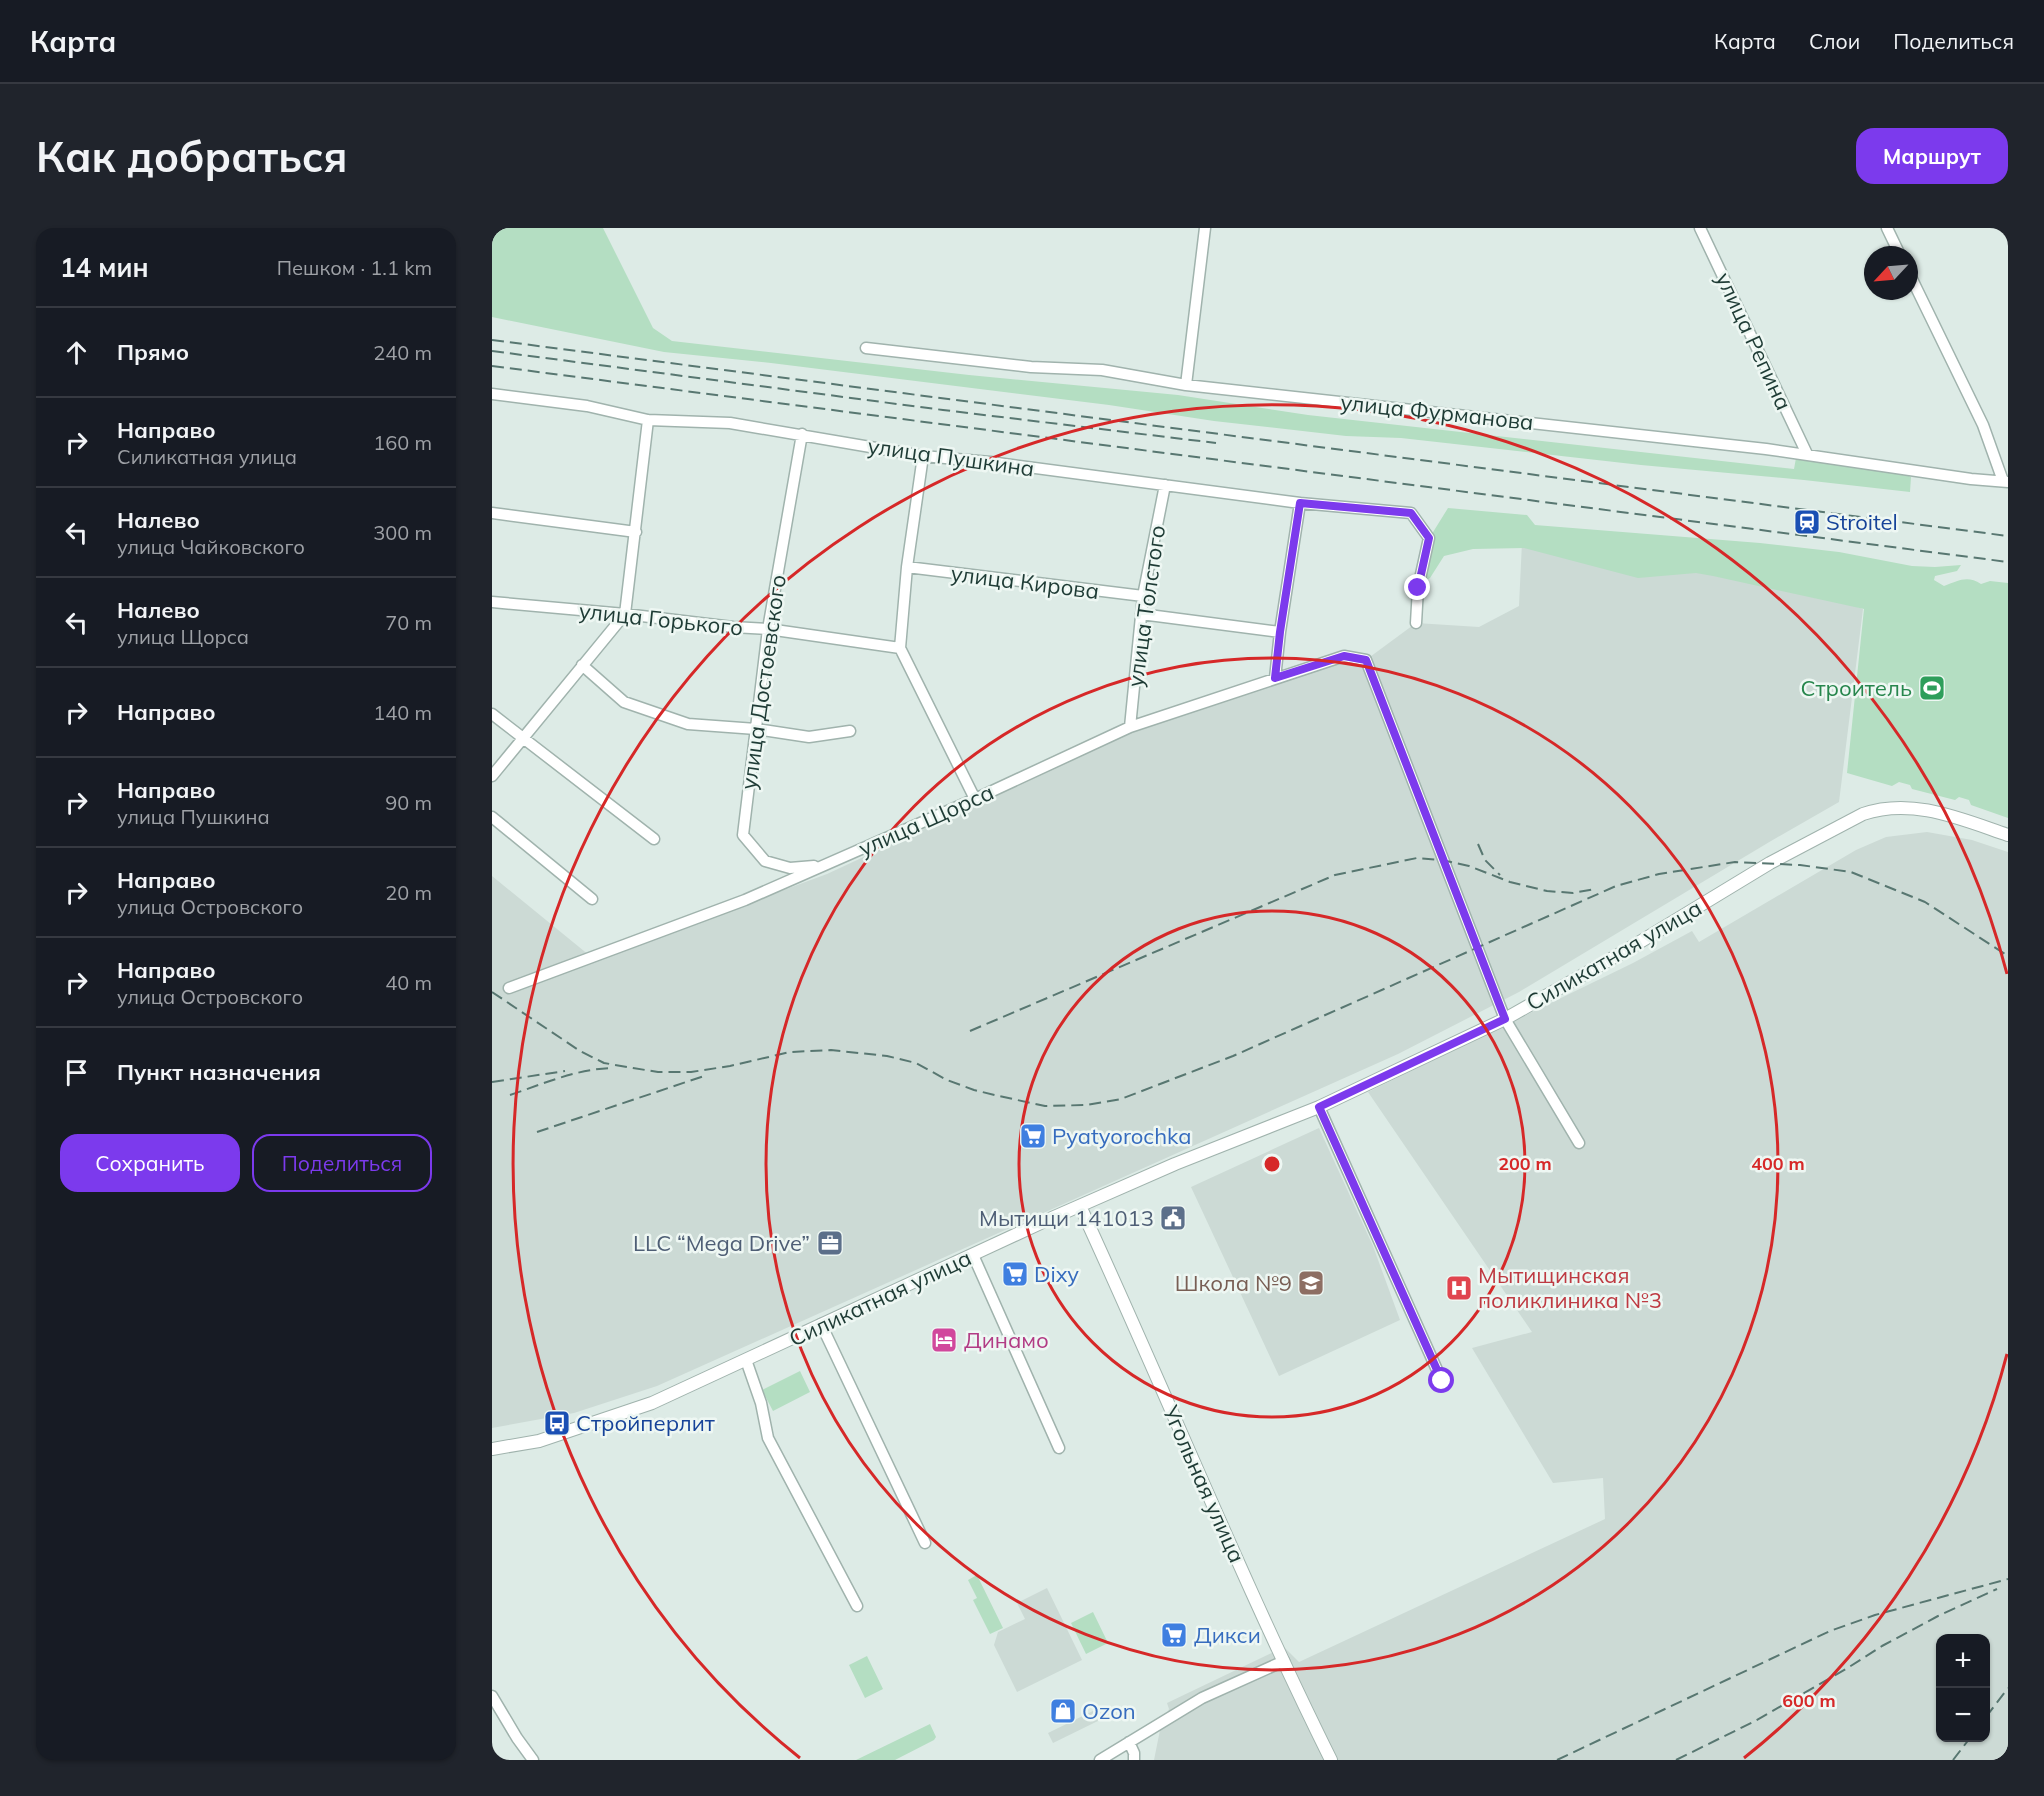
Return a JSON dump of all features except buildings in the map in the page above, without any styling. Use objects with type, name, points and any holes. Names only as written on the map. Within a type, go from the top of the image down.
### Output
[{"type":"street","points":[[1186,385],[1205,228]]},
{"type":"street","name":"улица Репина","points":[[1700,228],[1807,454]]},
{"type":"street","points":[[1887,228],[1896,246]]},
{"type":"street","points":[[1918,291],[1983,425],[2006,482]]},
{"type":"street","name":"улица Фурманова","points":[[866,348],[1031,367],[1102,370],[1186,385],[1807,454],[1971,479],[2006,482]]},
{"type":"street","name":"улица Пушкина","points":[[492,394],[587,406],[648,420],[730,423],[923,456],[990,462],[1300,503],[1411,513],[1429,538],[1418,588],[1416,623]]},
{"type":"street","points":[[492,776],[624,614],[636,532],[648,420]]},
{"type":"street","name":"улица Достоевского","points":[[802,434],[768,629],[743,835],[765,861],[789,868],[826,864]]},
{"type":"street","points":[[923,456],[907,567],[900,648],[975,799]]},
{"type":"street","name":"улица Толстого","points":[[1130,727],[1143,596],[1165,485]]},
{"type":"street","points":[[1275,678],[1300,503]]},
{"type":"street","points":[[492,513],[636,532]]},
{"type":"street","name":"улица Кирова","points":[[907,567],[1143,596]]},
{"type":"street","name":"улица Горького","points":[[492,602],[768,629],[900,648]]},
{"type":"street","points":[[1141,614],[1280,632]]},
{"type":"street","name":"улица Щорса","points":[[509,988],[746,900],[975,799],[1130,727],[1344,656],[1366,660],[1505,1019]]},
{"type":"street","points":[[582,665],[624,702],[688,724],[756,729],[809,737],[850,731]]},
{"type":"street","points":[[492,714],[654,839]]},
{"type":"street","name":"Силикатная улица","points":[[492,1449],[538,1441],[652,1403],[1080,1206],[1175,1164],[1319,1107],[1505,1019],[1625,951],[1770,863],[1863,814],[1893,807],[1927,810],[1947,814],[2008,835]]},
{"type":"street","points":[[492,817],[592,899]]},
{"type":"street","points":[[1505,1019],[1579,1143]]},
{"type":"street","points":[[1319,1107],[1442,1381]]},
{"type":"street","name":"Угольная улица","points":[[1080,1206],[1192,1460],[1331,1760]]},
{"type":"street","points":[[973,1255],[1059,1448]]},
{"type":"street","points":[[821,1324],[925,1543]]},
{"type":"street","points":[[746,1360],[761,1403],[768,1438],[857,1606]]},
{"type":"street","points":[[1100,1760],[1202,1698],[1284,1661]]},
{"type":"street","points":[[492,1696],[533,1760]]},
{"type":"street","points":[[1130,1742],[1134,1760]]},
{"type":"shaded area","points":[[1522,542],[1732,563],[1863,609],[1839,802],[1519,992],[1398,1054],[657,1386],[574,1413],[492,1428],[492,876],[595,960],[827,874],[1137,730],[1342,662],[1359,665],[1416,623],[1479,627],[1519,606]]},
{"type":"shaded area","points":[[1927,832],[1972,840],[2008,852],[2008,1760],[1154,1760],[1160,1730],[1169,1709],[1167,1703],[1284,1647],[1299,1662],[1605,1519],[1603,1478],[1553,1483],[1472,1348],[1532,1332],[1368,1092],[1633,963],[1692,931],[1699,942],[1856,850],[1886,837]]},
{"type":"shaded area","name":"Школа №9","points":[[1319,1128],[1373,1246],[1400,1320],[1279,1376],[1191,1187]]},
{"type":"shaded area","points":[[1047,1588],[1082,1660],[1017,1692],[994,1645],[998,1632],[1025,1619],[1017,1603]]},
{"type":"shaded area","points":[[1097,1709],[1102,1719],[1053,1743],[1048,1733]]},
{"type":"green space","points":[[492,228],[603,228],[653,328],[672,341],[969,375],[1178,395],[1308,415],[1794,469],[1796,458],[1905,474],[1911,477],[1910,492],[1401,438],[1346,436],[771,363],[664,352],[492,317]]},
{"type":"green space","points":[[1448,508],[1527,515],[1535,525],[1760,543],[1839,552],[1912,566],[1961,565],[1957,571],[1935,576],[1934,580],[1944,586],[1967,579],[1981,584],[1990,581],[2008,583],[2008,818],[1971,805],[1969,800],[1959,797],[1955,800],[1912,789],[1910,785],[1899,782],[1892,786],[1847,773],[1864,609],[1696,573],[1638,578],[1524,548],[1473,549],[1444,556],[1430,578],[1425,581],[1422,578],[1430,537]]},
{"type":"green space","points":[[800,1371],[810,1392],[773,1411],[762,1390]]},
{"type":"green space","points":[[977,1575],[1003,1628],[990,1634],[973,1600],[977,1598],[968,1580]]},
{"type":"green space","points":[[1093,1612],[1108,1643],[1086,1654],[1071,1623]]},
{"type":"green space","points":[[867,1656],[883,1689],[865,1698],[849,1665]]},
{"type":"green space","points":[[930,1724],[936,1737],[934,1740],[895,1760],[856,1760]]},
{"type":"railway","points":[[492,340],[2008,536]]},
{"type":"railway","points":[[492,351],[1216,443]]},
{"type":"railway","points":[[492,366],[2008,562]]},
{"type":"railway","points":[[1478,844],[1485,860],[1500,875]]},
{"type":"railway","points":[[970,1031],[1335,875],[1417,858],[1442,860],[1469,866],[1510,882],[1547,891],[1573,893],[1595,889]]},
{"type":"railway","points":[[492,992],[580,1051],[604,1063],[658,1072],[691,1072],[730,1066],[790,1052],[831,1050],[887,1056],[916,1063],[947,1080],[974,1090],[1045,1106],[1087,1105],[1121,1099],[1233,1056],[1616,886],[1659,874],[1735,862],[1800,865],[1851,872],[1925,902],[2008,956]]},
{"type":"railway","points":[[510,1095],[573,1074],[612,1068]]},
{"type":"railway","points":[[492,1082],[565,1071]]},
{"type":"railway","points":[[537,1132],[704,1076]]},
{"type":"railway","points":[[1557,1760],[1830,1631],[1875,1615],[2008,1579]]},
{"type":"railway","points":[[1676,1760],[1755,1721],[1882,1646],[1938,1616],[1997,1589]]},
{"type":"railway","points":[[1990,1712],[2008,1688]]},
{"type":"railway","points":[[1953,1760],[1967,1742]]},
{"type":"place","name":"Stroitel","points":[[1807,522]]},
{"type":"place","name":"Строитель","points":[[1932,688]]},
{"type":"place","name":"Pyatyorochka","points":[[1033,1136]]},
{"type":"place","name":"Мытищи 141013","points":[[1173,1218]]},
{"type":"place","name":"LLC “Mega Drive”","points":[[830,1243]]},
{"type":"place","name":"Dixy","points":[[1015,1274]]},
{"type":"place","name":"Школа №9","points":[[1311,1283]]},
{"type":"place","name":"Мытищинская поликлиника №3","points":[[1459,1288]]},
{"type":"place","name":"Динамо","points":[[944,1340]]},
{"type":"place","name":"Стройперлит","points":[[557,1423]]},
{"type":"place","name":"Дикси","points":[[1174,1635]]},
{"type":"place","name":"Ozon","points":[[1063,1711]]},
{"type":"route","points":[[1418,588],[1429,538],[1411,513],[1300,503],[1275,678],[1344,656],[1366,660],[1505,1019],[1319,1107],[1442,1381]]}]
